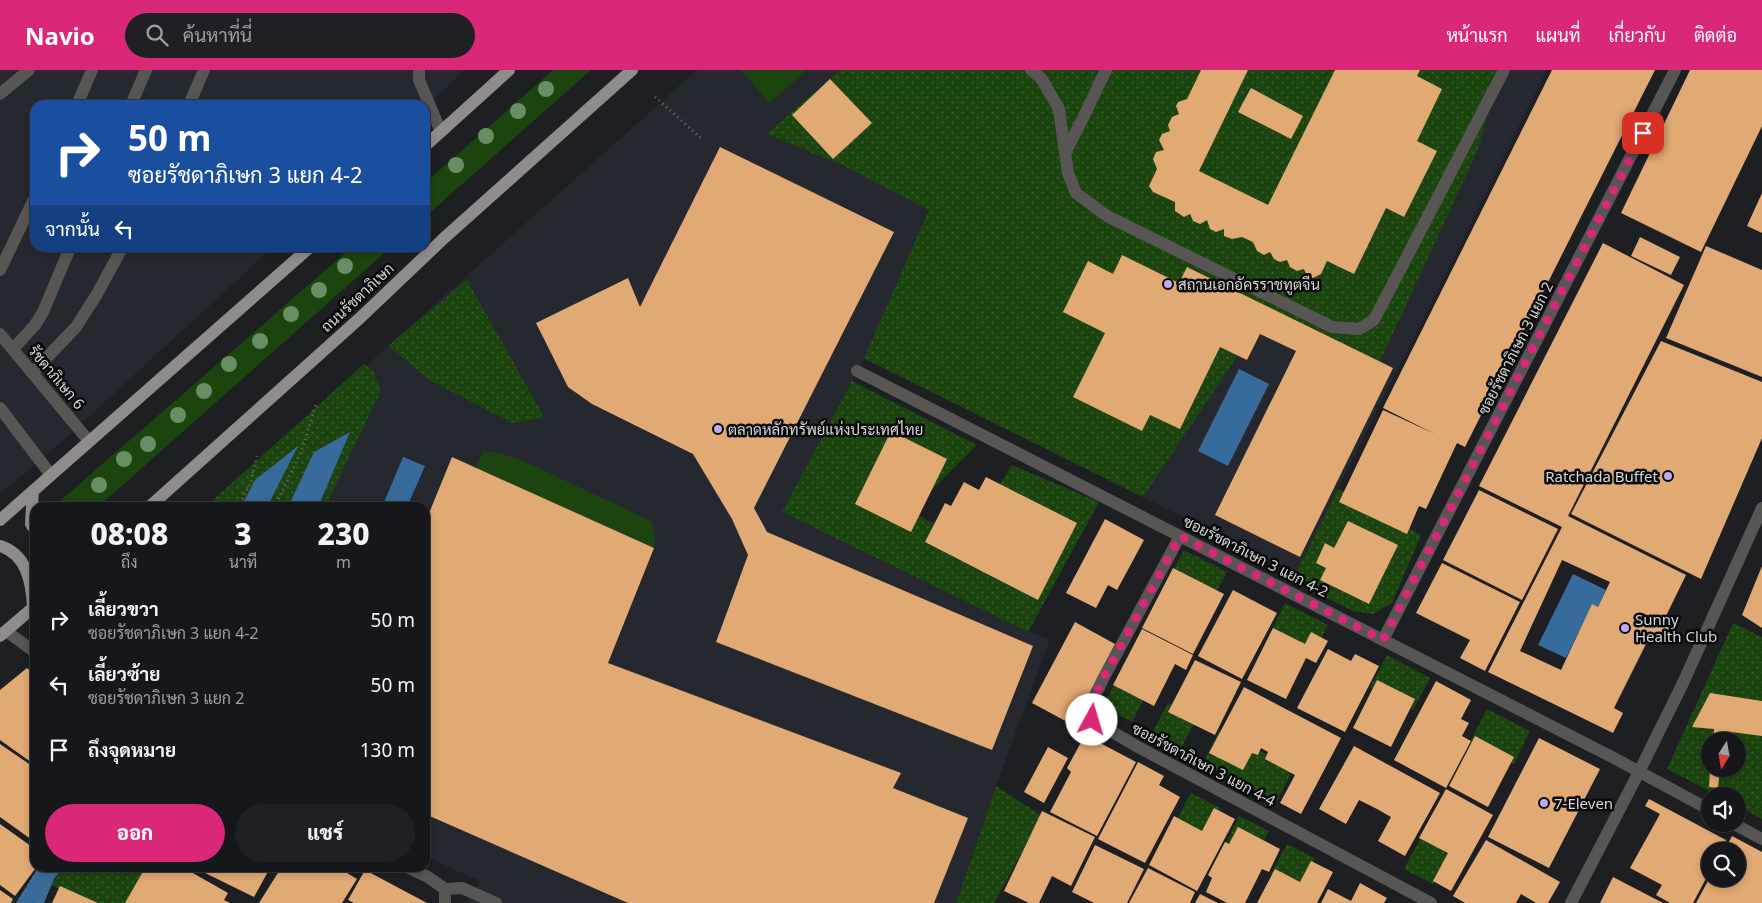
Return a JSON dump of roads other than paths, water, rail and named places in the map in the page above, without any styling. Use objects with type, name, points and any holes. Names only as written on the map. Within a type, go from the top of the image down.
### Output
[{"type":"main road","points":[[430,142],[509,70]]},
{"type":"main road","name":"ถนนรัชดาภิเษก","points":[[430,251],[632,70]]},
{"type":"main road","points":[[0,520],[88,440],[304,252]]},
{"type":"main road","name":"ถนนรัชดาภิเษก","points":[[155,502],[360,318],[429,252]]},
{"type":"main road","points":[[32,502],[33,491]]},
{"type":"main road","points":[[0,546],[8,549],[20,558],[30,583]]},
{"type":"main road","points":[[3,633],[30,610]]},
{"type":"street","points":[[0,94],[30,70]]},
{"type":"street","points":[[79,100],[92,70]]},
{"type":"street","points":[[133,100],[146,70]]},
{"type":"street","points":[[192,100],[204,70]]},
{"type":"street","points":[[420,70],[419,80],[427,100]]},
{"type":"street","points":[[1031,70],[1040,78],[1059,109],[1068,173],[1076,193],[1107,216],[1332,327],[1359,329],[1374,320],[1504,70]]},
{"type":"street","points":[[1064,153],[1106,70]]},
{"type":"street","name":"ซอยรัชดาภิเษก 3 แยก 2","points":[[1383,640],[1675,70]]},
{"type":"street","points":[[430,106],[441,132]]},
{"type":"street","points":[[0,270],[30,207]]},
{"type":"street","points":[[13,349],[35,325],[43,312],[68,252]]},
{"type":"street","points":[[33,372],[76,327],[120,252]]},
{"type":"street","name":"รัชดาภิเษก 6","points":[[0,334],[88,440]]},
{"type":"street","name":"ซอยรัชดาภิเษก 3 แยก 4-2","points":[[857,371],[1701,805]]},
{"type":"street","points":[[0,408],[51,475]]},
{"type":"street","points":[[1571,903],[1683,683],[1762,508]]},
{"type":"street","name":"ซอยรัชดาภิเษก 3 แยก 4-4","points":[[1180,536],[1103,679],[1091,705],[1092,720],[1138,747],[1431,903]]},
{"type":"street","points":[[3,633],[30,649]]},
{"type":"street","points":[[1746,830],[1762,839]]},
{"type":"street","points":[[417,872],[445,889],[462,888],[489,901]]},
{"type":"street","points":[[445,889],[445,903]]},
{"type":"water","points":[[1239,369],[1269,384],[1228,466],[1198,451]]},
{"type":"water","points":[[350,432],[320,502],[290,502],[314,452]]},
{"type":"water","points":[[298,446],[270,502],[244,502],[255,480]]},
{"type":"water","points":[[403,457],[425,466],[409,502],[384,502]]},
{"type":"water","points":[[1573,574],[1606,590],[1598,607],[1592,605],[1566,658],[1538,645]]},
{"type":"water","points":[[35,872],[60,872],[54,879],[44,903],[16,903]]},
{"type":"place","name":"สถานเอกอัครราชทูตจีน","points":[[1168,284]]},
{"type":"place","name":"ตลาดหลักทรัพย์แห่งประเทศไทย","points":[[718,429]]},
{"type":"place","name":"Ratchada Buffet","points":[[1668,476]]},
{"type":"place","name":"Sunny Health Club","points":[[1625,628]]},
{"type":"place","name":"7-Eleven","points":[[1544,803]]}]
